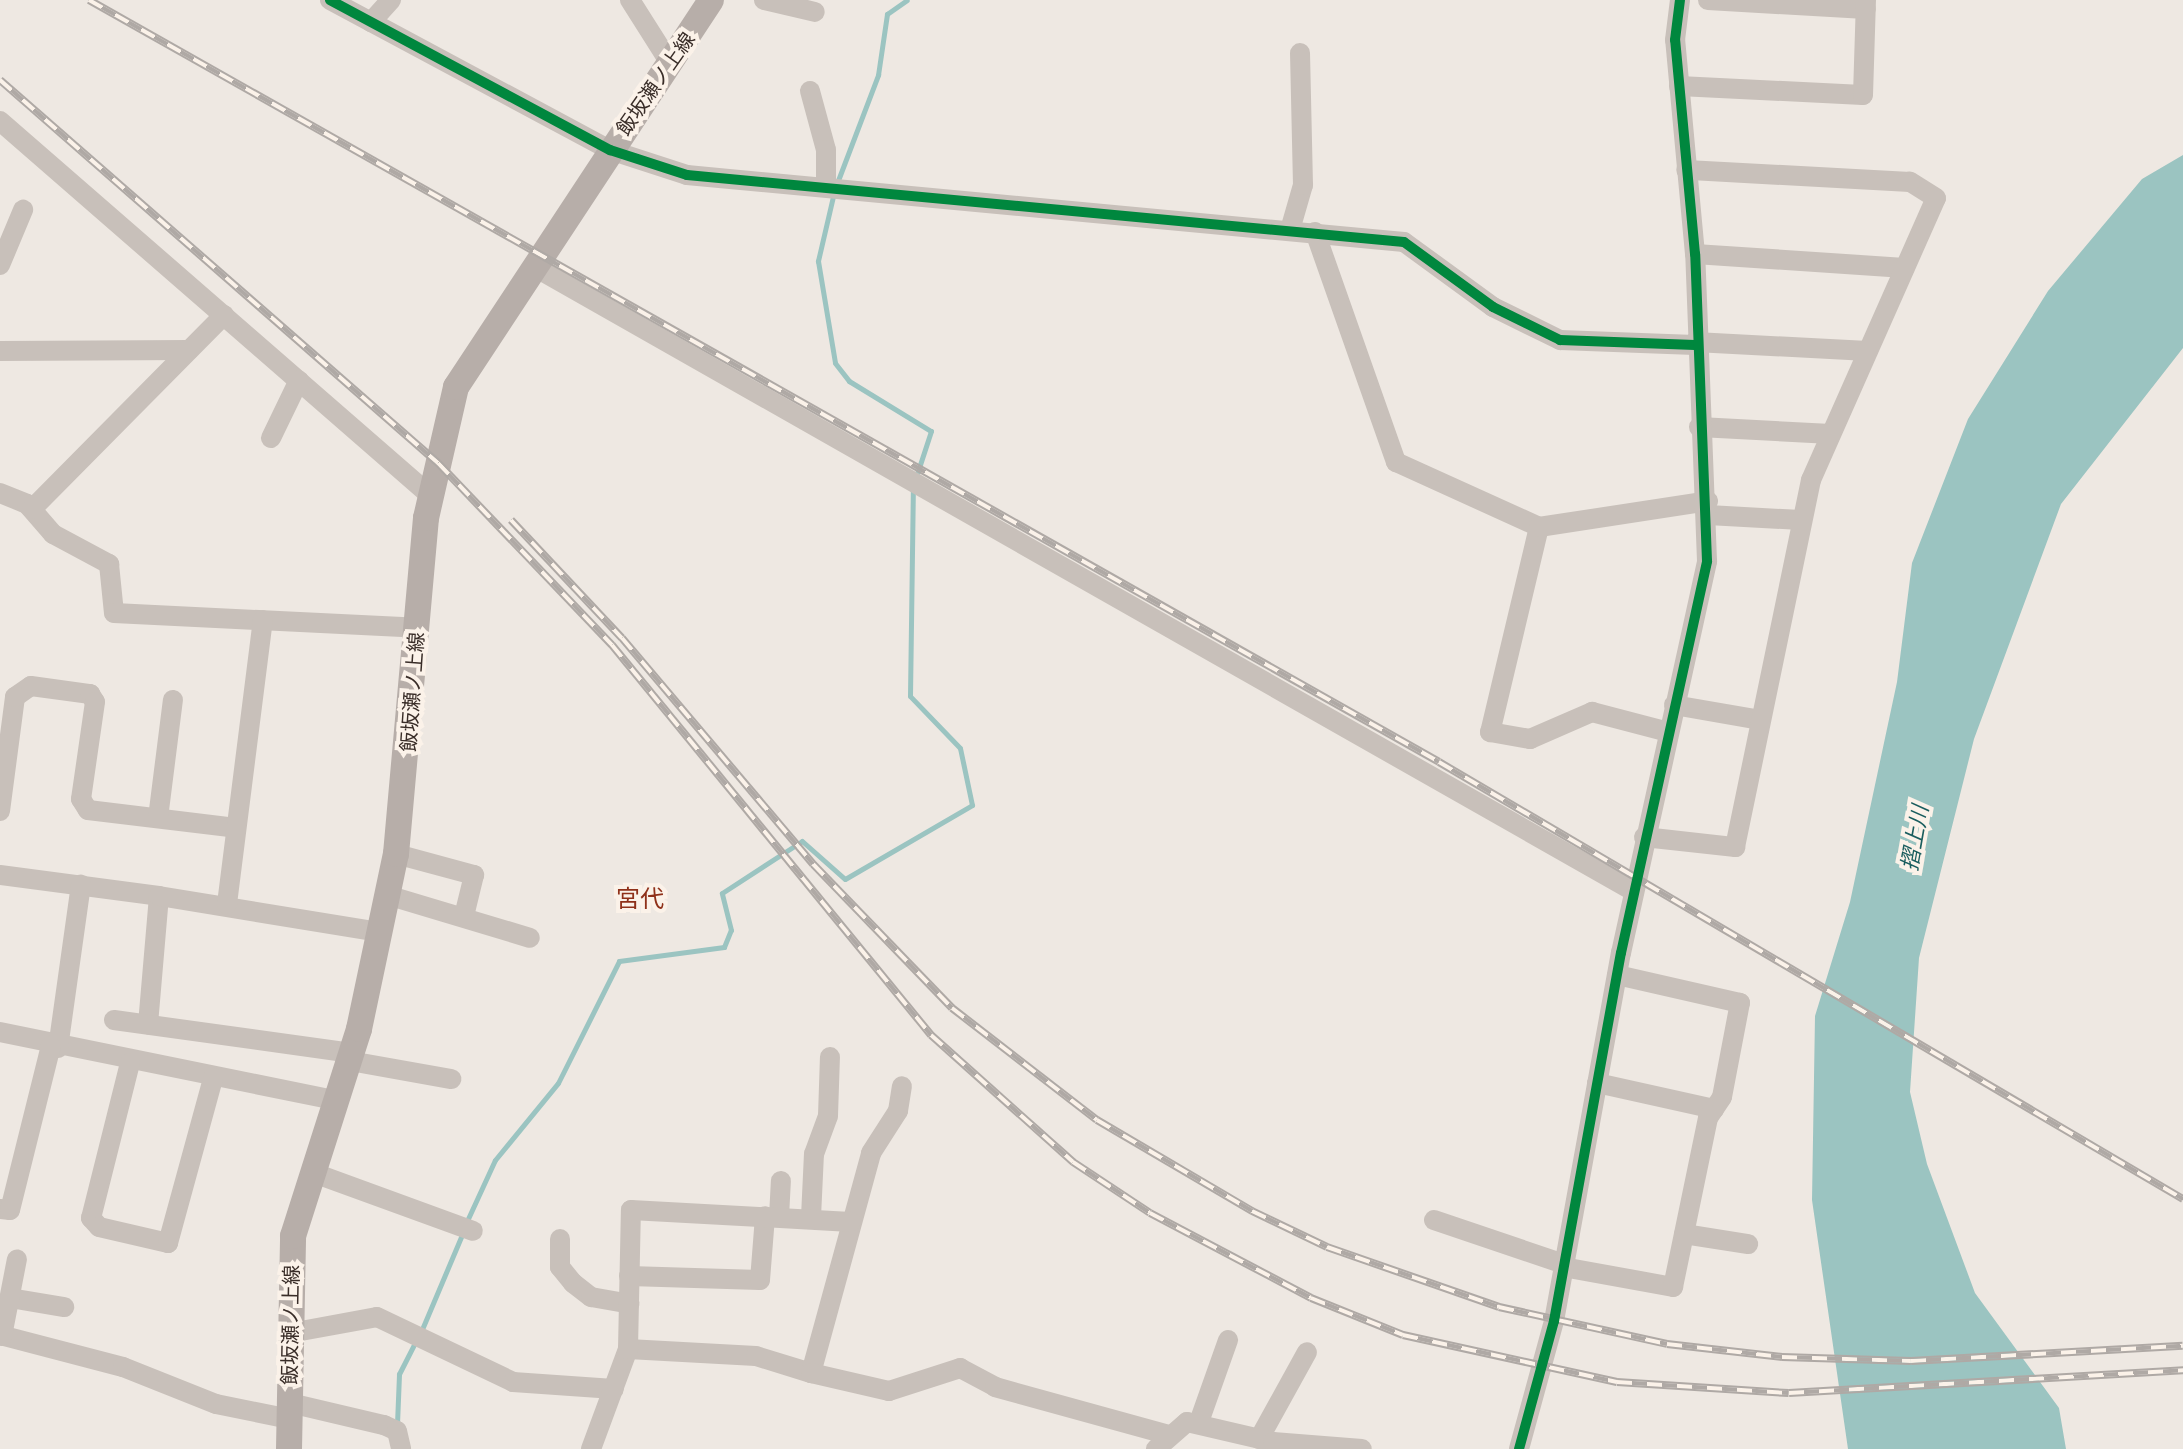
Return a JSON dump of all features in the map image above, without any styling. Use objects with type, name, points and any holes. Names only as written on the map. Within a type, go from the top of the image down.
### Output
[{"type":"main road","name":"飯坂瀬ノ上線","points":[[289,1449],[293,1236],[334,1100],[351,1057],[396,854],[431,496],[456,387],[711,0]]},
{"type":"street","points":[[330,0],[610,150],[687,175],[1404,242],[1493,307],[1560,340],[1868,351]]},
{"type":"street","points":[[371,22],[391,0]]},
{"type":"street","points":[[630,0],[670,63]]},
{"type":"street","points":[[764,0],[815,12]]},
{"type":"street","points":[[1519,1449],[1539,1392],[1633,891],[1707,561],[1708,508],[1699,427],[1695,343],[1695,254],[1679,86],[1680,0]]},
{"type":"street","points":[[1679,86],[1863,95],[1866,4],[1708,0]]},
{"type":"street","points":[[1290,230],[1303,185],[1300,53]]},
{"type":"street","points":[[810,91],[826,150],[826,186]]},
{"type":"street","points":[[0,121],[431,496]]},
{"type":"street","points":[[1644,837],[1735,847],[1801,520],[1831,434],[1936,198],[1910,182],[1686,170]]},
{"type":"street","points":[[0,265],[23,210]]},
{"type":"street","points":[[1315,232],[1396,462],[1539,527],[1708,508],[1801,520]]},
{"type":"street","points":[[1695,254],[1905,268]]},
{"type":"street","points":[[533,266],[1633,891]]},
{"type":"street","points":[[32,509],[224,315]]},
{"type":"street","points":[[0,351],[189,350]]},
{"type":"street","points":[[271,438],[299,380]]},
{"type":"street","points":[[1699,427],[1831,434]]},
{"type":"street","points":[[0,493],[32,509],[53,534],[109,564],[114,613],[418,628]]},
{"type":"street","points":[[1539,527],[1490,732],[1530,739],[1592,712],[1668,732]]},
{"type":"street","points":[[227,904],[263,620]]},
{"type":"street","points":[[1,802],[15,697],[31,686],[90,694],[81,799],[88,810],[236,828]]},
{"type":"street","points":[[158,818],[173,700]]},
{"type":"street","points":[[1674,705],[1760,720]]},
{"type":"street","points":[[396,854],[474,875],[464,916]]},
{"type":"street","points":[[0,875],[227,904],[380,932]]},
{"type":"street","points":[[0,1209],[10,1210],[55,1047],[81,885]]},
{"type":"street","points":[[387,895],[530,938]]},
{"type":"street","points":[[148,1025],[159,896]]},
{"type":"street","points":[[1434,1220],[1563,1266],[1673,1287],[1740,1003],[1617,975]]},
{"type":"street","points":[[114,1020],[351,1057],[451,1079]]},
{"type":"street","points":[[0,1032],[130,1063],[334,1100]]},
{"type":"street","points":[[811,1217],[830,1057]]},
{"type":"street","points":[[130,1063],[91,1218],[99,1227],[168,1243],[213,1078]]},
{"type":"street","points":[[1597,1083],[1714,1109]]},
{"type":"street","points":[[811,1373],[851,1222],[902,1086]]},
{"type":"street","points":[[314,1173],[473,1231]]},
{"type":"street","points":[[629,1276],[760,1280],[781,1181]]},
{"type":"street","points":[[591,1449],[628,1349],[631,1210],[811,1217],[851,1222]]},
{"type":"street","points":[[1684,1234],[1748,1244]]},
{"type":"street","points":[[560,1239],[560,1267],[573,1283],[591,1297],[629,1304]]},
{"type":"street","points":[[17,1259],[1,1336],[123,1367],[216,1404],[384,1425],[397,1431],[401,1449]]},
{"type":"street","points":[[10,1298],[64,1307]]},
{"type":"street","points":[[290,1333],[377,1317],[513,1382],[614,1389]]},
{"type":"street","points":[[628,1349],[756,1356],[811,1373],[889,1391],[960,1368],[995,1387],[1163,1442],[1199,1422],[1228,1340]]},
{"type":"street","points":[[1259,1439],[1307,1352]]},
{"type":"street","points":[[1199,1422],[1229,1440],[1259,1439],[1362,1449]]},
{"type":"water","name":"摺上川","points":[[2183,155],[2183,348],[2061,504],[1974,739],[1919,958],[1910,1092],[1927,1164],[1975,1293],[2059,1408],[2066,1449],[1848,1449],[1812,1200],[1815,1016],[1850,902],[1897,682],[1912,563],[1968,419],[2048,291],[2142,179]]},
{"type":"waterway","points":[[837,183],[878,75],[887,14],[907,0]]},
{"type":"waterway","points":[[834,192],[818,261],[835,363],[849,381],[931,431],[916,477]]},
{"type":"waterway","points":[[466,1223],[495,1160],[558,1083],[619,961],[724,947],[731,930],[722,893],[802,841],[845,879],[972,805],[960,748],[910,696],[913,486]]},
{"type":"waterway","points":[[420,1334],[463,1232]]},
{"type":"waterway","points":[[397,1424],[399,1374],[415,1342]]},
{"type":"railway","points":[[89,0],[1439,762],[2183,1199]]},
{"type":"railway","points":[[0,80],[438,463],[612,645],[931,1035],[1073,1162],[1150,1213],[1311,1298],[1403,1335],[1617,1382],[1789,1393],[2183,1370]]},
{"type":"railway","points":[[511,520],[622,638],[813,864],[952,1008],[1097,1120],[1252,1211],[1327,1247],[1499,1307],[1667,1344],[1782,1357],[1911,1361],[2183,1346]]},
{"type":"cycle path","points":[[330,0],[610,150],[687,175],[1404,242],[1493,307],[1560,340],[1695,345]]},
{"type":"cycle path","points":[[1519,1449],[1554,1321],[1621,953],[1707,561],[1695,254],[1675,40],[1680,0]]},
{"type":"district","name":"宮代","points":[[640,899]]}]
